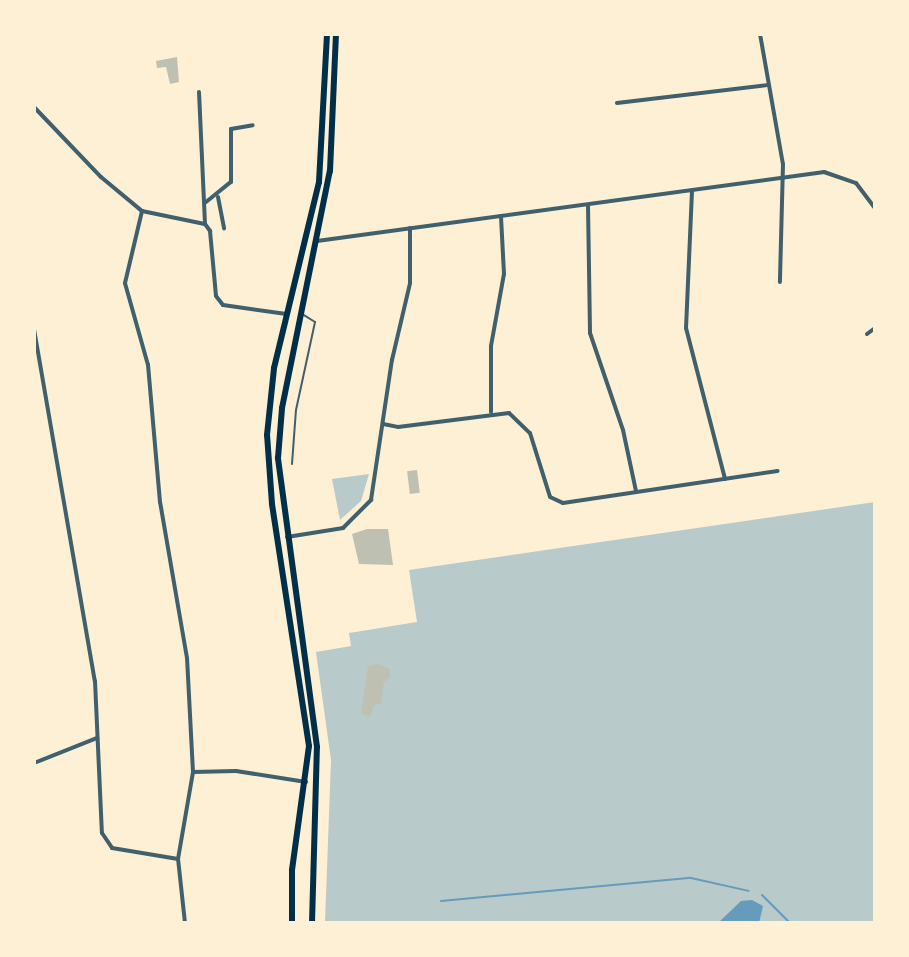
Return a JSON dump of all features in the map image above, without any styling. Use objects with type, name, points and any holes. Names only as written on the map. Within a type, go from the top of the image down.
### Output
[{"type":"highway","points":[[292,923],[292,870],[307,782],[306,721],[268,466],[271,386],[319,182],[327,34]]},
{"type":"highway","points":[[312,923],[317,747],[286,537],[278,434],[330,171],[336,34]]},
{"type":"highway","points":[[286,314],[302,315]]},
{"type":"street","points":[[760,34],[781,177],[780,282]]},
{"type":"street","points":[[617,103],[767,85]]},
{"type":"street","points":[[199,92],[205,224],[219,303],[286,314]]},
{"type":"street","points":[[34,107],[101,177],[142,211],[205,224]]},
{"type":"street","points":[[206,202],[218,197],[231,182],[231,129],[253,125]]},
{"type":"street","points":[[316,241],[781,177],[841,174],[856,183],[875,208]]},
{"type":"street","points":[[692,191],[686,328],[725,479]]},
{"type":"street","points":[[218,197],[224,228]]},
{"type":"street","points":[[588,205],[588,324],[623,430],[636,492]]},
{"type":"street","points":[[142,211],[125,283],[148,365],[160,502],[187,658],[193,772],[178,859],[185,923]]},
{"type":"street","points":[[491,413],[491,346],[504,274],[501,216]]},
{"type":"street","points":[[286,537],[343,528],[365,510],[373,493],[410,283],[410,228]]},
{"type":"street","points":[[867,334],[875,328]]},
{"type":"street","points":[[34,329],[84,608],[97,738],[100,826],[105,839],[119,850],[178,859]]},
{"type":"street","points":[[383,424],[398,427],[509,413],[522,422],[539,454],[547,491],[557,502],[778,471]]},
{"type":"street","points":[[34,763],[97,738]]},
{"type":"street","points":[[193,772],[236,771],[307,782]]},
{"type":"lane","points":[[292,464],[296,410],[315,319],[302,315]]},
{"type":"shaded area","points":[[369,474],[361,501],[340,520],[332,479]]},
{"type":"shaded area","points":[[875,502],[875,923],[325,923],[331,760],[316,652],[351,646],[349,633],[417,622],[409,570]]},
{"type":"water","points":[[752,900],[763,906],[759,923],[718,923],[741,901]]},
{"type":"building","points":[[177,57],[179,82],[170,84],[166,67],[157,68],[156,61]]},
{"type":"building","points":[[417,470],[420,493],[410,494],[407,471]]},
{"type":"building","points":[[367,529],[388,529],[393,565],[359,564],[352,534]]},
{"type":"building","points":[[378,664],[390,669],[390,677],[384,682],[381,704],[374,705],[370,717],[361,714],[368,666]]},
{"type":"waterway","points":[[441,901],[691,878],[749,891]]},
{"type":"waterway","points":[[762,895],[790,923]]}]
